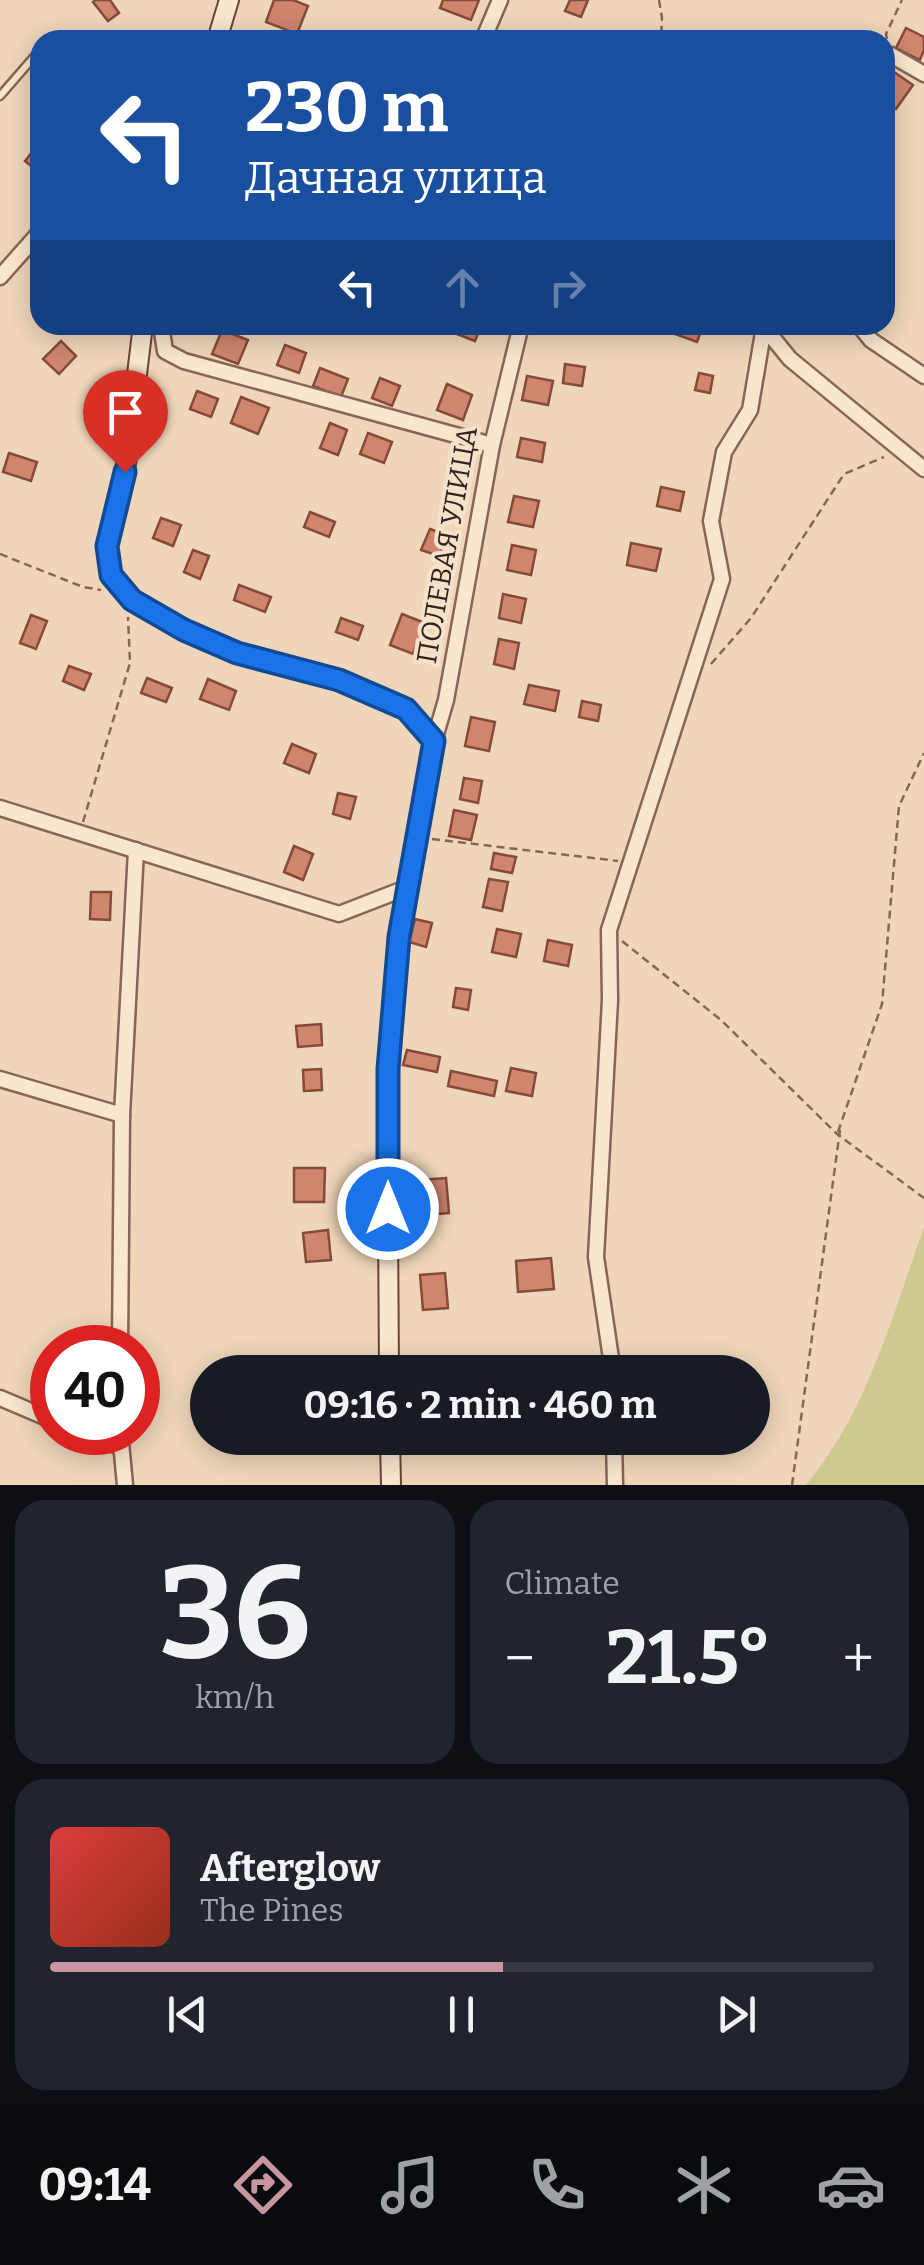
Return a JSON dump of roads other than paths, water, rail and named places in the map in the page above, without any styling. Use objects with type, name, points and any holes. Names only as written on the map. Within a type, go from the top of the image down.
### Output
[{"type":"street","points":[[221,30],[229,0]]},
{"type":"street","points":[[487,30],[500,0]]},
{"type":"street","points":[[895,57],[924,74]]},
{"type":"street","points":[[0,276],[30,243]]},
{"type":"street","points":[[142,335],[125,472],[107,546],[111,575],[127,595],[184,630],[237,653],[339,680],[406,709],[434,741]]},
{"type":"street","points":[[163,335],[166,351],[184,361],[492,444]]},
{"type":"street","name":"ПОЛЕВАЯ УЛИЦА","points":[[389,1355],[388,1069],[406,888],[434,741],[446,700],[492,444],[519,335]]},
{"type":"street","points":[[610,1355],[596,1257],[610,1000],[609,930],[722,579],[711,521],[724,452],[750,410],[762,335]]},
{"type":"street","points":[[771,335],[790,359],[924,469]]},
{"type":"street","points":[[867,335],[924,376]]},
{"type":"street","points":[[0,808],[339,914],[406,888]]},
{"type":"street","points":[[120,1325],[122,1114],[136,850]]},
{"type":"street","points":[[0,1080],[122,1114]]},
{"type":"street","points":[[0,1398],[30,1411]]},
{"type":"street","points":[[122,1455],[125,1485]]},
{"type":"street","points":[[390,1455],[391,1485]]},
{"type":"street","points":[[614,1455],[614,1485]]},
{"type":"lane","points":[[0,96],[30,62]]}]
